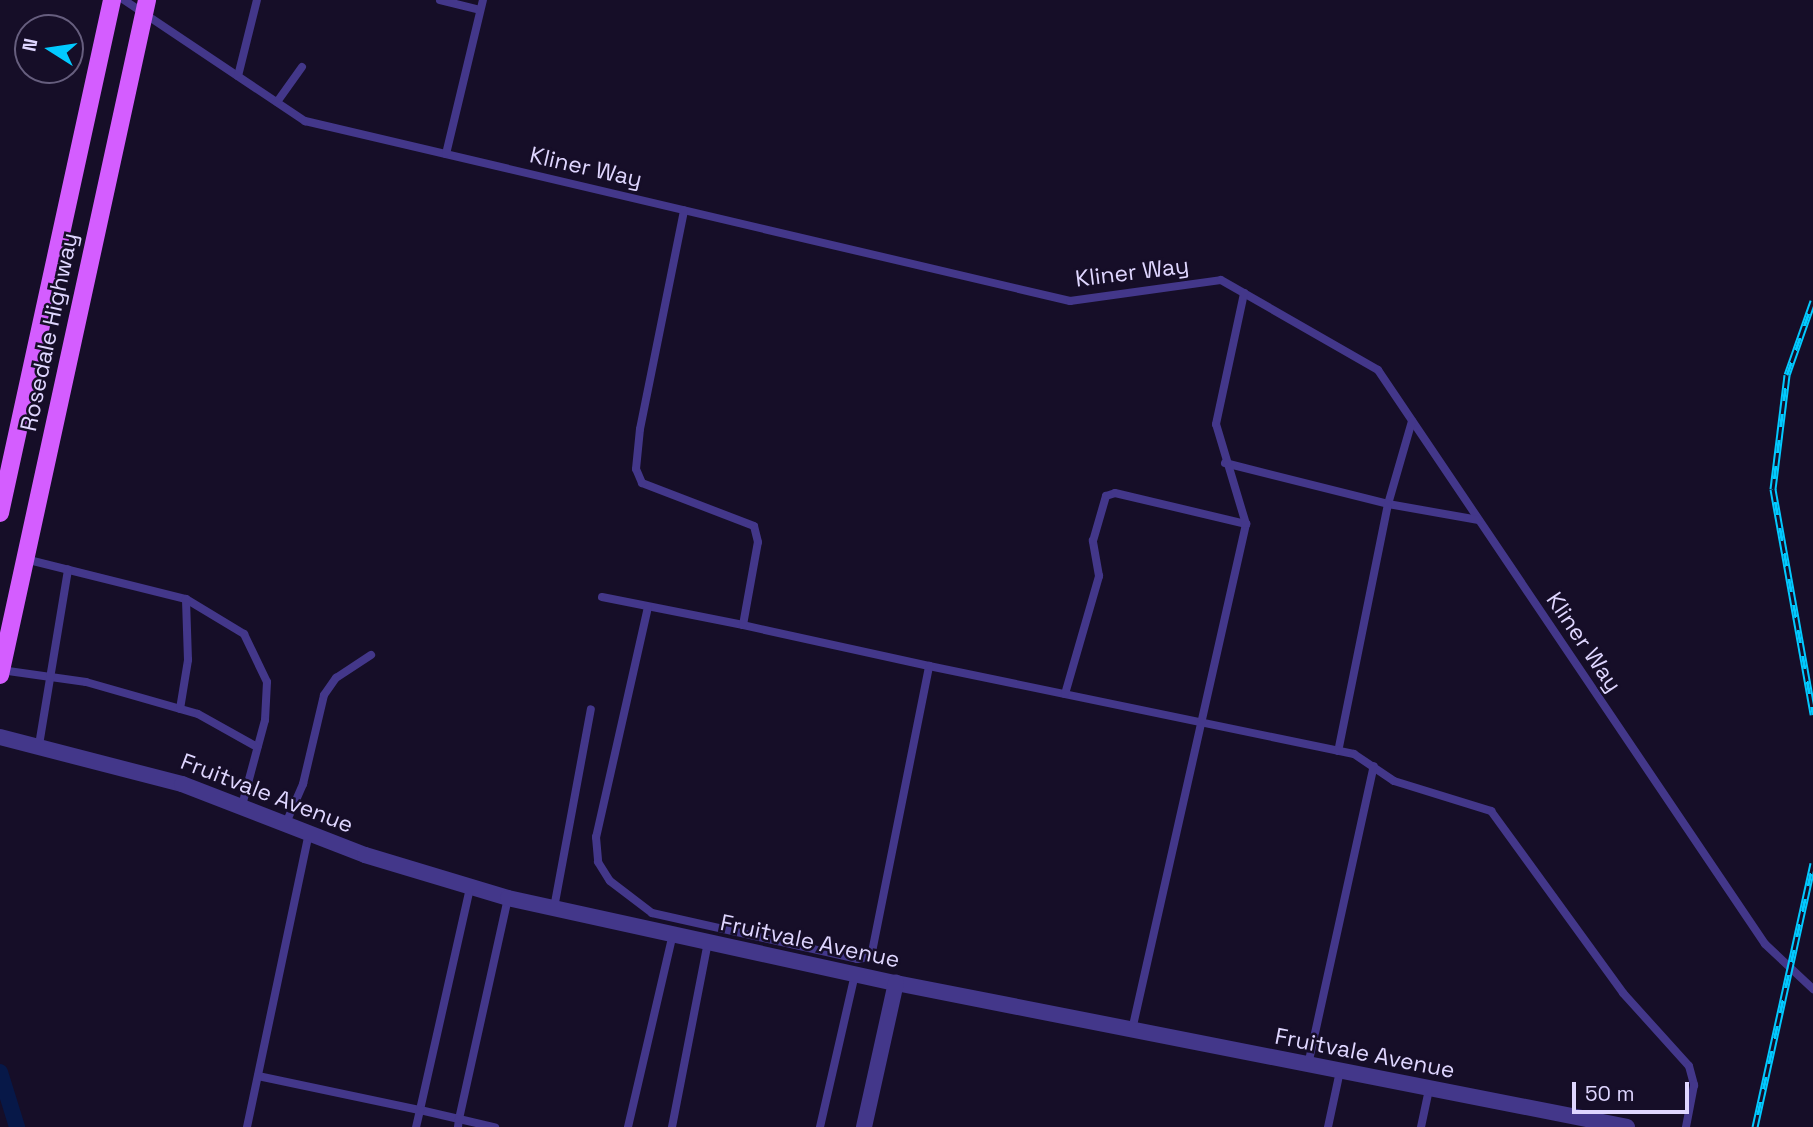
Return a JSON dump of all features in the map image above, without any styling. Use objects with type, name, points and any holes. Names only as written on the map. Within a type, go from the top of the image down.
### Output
[{"type":"main road","name":"Rosedale Highway","points":[[0,513],[112,0]]},
{"type":"main road","name":"Rosedale Highway","points":[[1,673],[145,7]]},
{"type":"street","name":"Fruitvale Avenue","points":[[0,737],[39,745],[242,805],[310,833],[470,888],[508,898],[895,983],[1623,1127]]},
{"type":"street","points":[[863,1127],[895,983]]},
{"type":"lane","name":"Kliner Way","points":[[124,0],[145,7],[237,76],[305,121],[1070,301],[1221,280],[1378,370],[1765,944],[1813,989]]},
{"type":"lane","points":[[237,76],[257,0]]},
{"type":"lane","points":[[440,0],[480,10]]},
{"type":"lane","points":[[446,154],[483,0]]},
{"type":"lane","points":[[277,102],[302,67]]},
{"type":"lane","points":[[684,210],[636,469],[642,483],[754,526],[758,542],[743,625]]},
{"type":"lane","points":[[1132,1030],[1205,724],[1246,524],[1225,463],[1216,424],[1244,293]]},
{"type":"lane","points":[[1338,751],[1388,504],[1412,421]]},
{"type":"lane","points":[[1225,463],[1388,504],[1479,520]]},
{"type":"lane","points":[[1065,694],[1099,576],[1093,541],[1106,496],[1115,493],[1246,524]]},
{"type":"lane","points":[[25,559],[186,599],[244,634],[260,657],[267,682],[257,747],[242,805]]},
{"type":"lane","points":[[39,745],[68,569]]},
{"type":"lane","points":[[602,597],[1338,751],[1374,766],[1394,781],[1491,811],[1504,822],[1623,993],[1689,1066],[1694,1085],[1686,1127]]},
{"type":"lane","points":[[180,709],[189,649],[186,599]]},
{"type":"lane","points":[[648,607],[596,837],[598,862],[610,881],[652,913],[857,959],[872,957],[929,666]]},
{"type":"lane","points":[[286,823],[303,784],[324,695],[336,678],[371,655]]},
{"type":"lane","points":[[1,673],[50,677],[180,709],[257,747]]},
{"type":"lane","points":[[554,908],[591,709]]},
{"type":"lane","points":[[1308,1065],[1374,766]]},
{"type":"lane","points":[[247,1127],[310,833]]},
{"type":"lane","points":[[416,1127],[470,888]]},
{"type":"lane","points":[[458,1123],[508,898]]},
{"type":"lane","points":[[628,1127],[673,934]]},
{"type":"lane","points":[[672,1127],[708,942]]},
{"type":"lane","points":[[820,1127],[855,974]]},
{"type":"lane","points":[[1328,1127],[1340,1071]]},
{"type":"lane","points":[[258,1076],[420,1110],[458,1123],[495,1127]]},
{"type":"lane","points":[[1422,1127],[1429,1088]]},
{"type":"waterway","points":[[0,1072],[17,1127]]},
{"type":"railway","points":[[1813,301],[1787,375],[1773,489],[1813,714]]},
{"type":"railway","points":[[1755,1127],[1813,863]]}]
